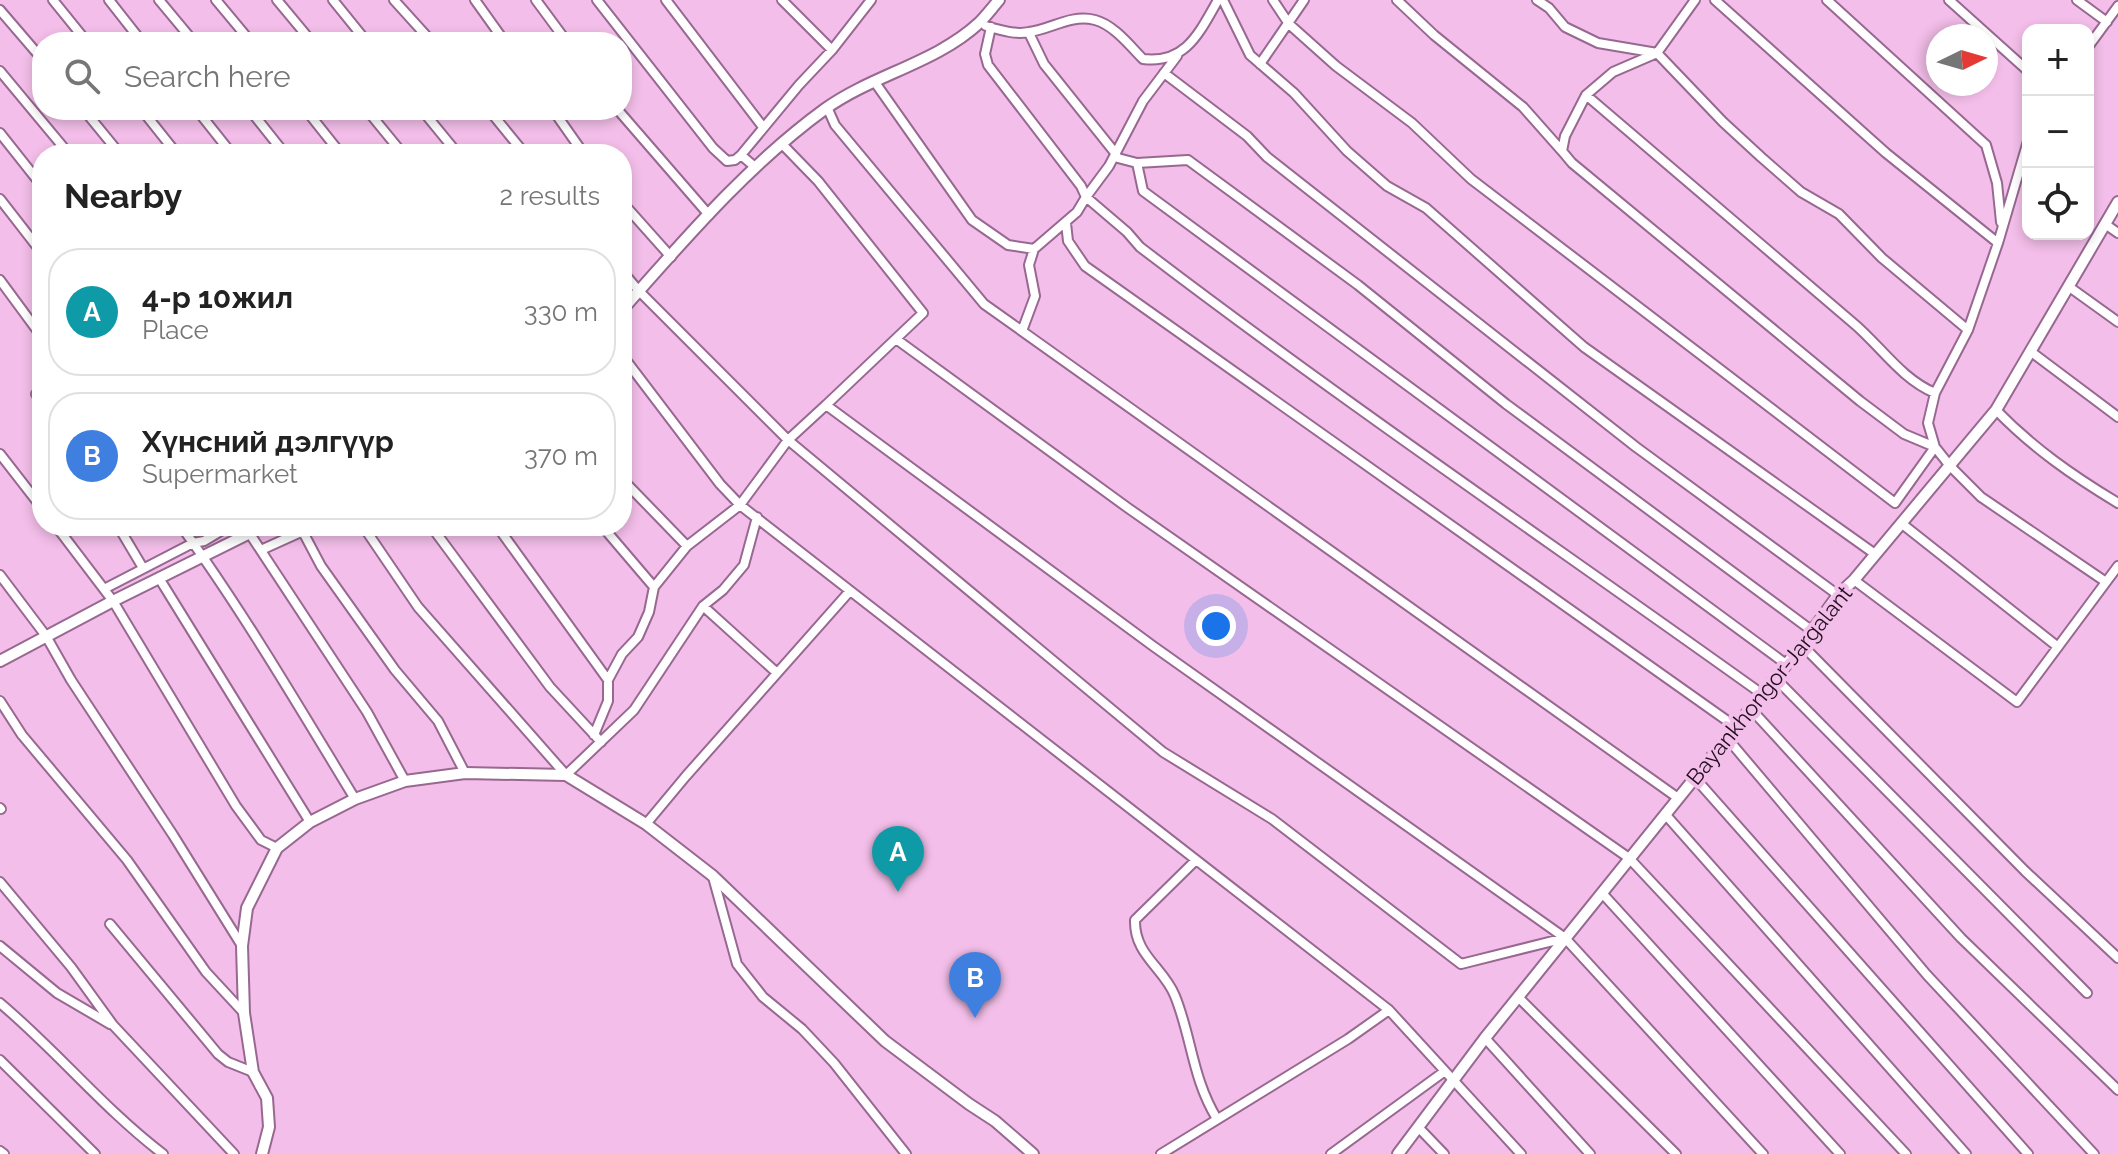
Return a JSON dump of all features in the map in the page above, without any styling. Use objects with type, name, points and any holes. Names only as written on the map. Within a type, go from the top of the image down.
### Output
[{"type":"street","points":[[53,0],[79,32]]},
{"type":"street","points":[[109,0],[134,32]]},
{"type":"street","points":[[159,0],[186,32]]},
{"type":"street","points":[[216,0],[243,32]]},
{"type":"street","points":[[277,0],[304,32]]},
{"type":"street","points":[[333,0],[359,32]]},
{"type":"street","points":[[394,0],[423,32]]},
{"type":"street","points":[[475,0],[498,32]]},
{"type":"street","points":[[536,0],[560,32]]},
{"type":"street","points":[[597,0],[622,32]]},
{"type":"street","points":[[666,0],[763,127]]},
{"type":"street","points":[[782,0],[832,50]]},
{"type":"street","points":[[632,45],[713,148],[727,161],[735,160],[832,50],[871,0]]},
{"type":"street","points":[[632,299],[755,167],[827,107],[932,53],[979,24],[999,0]]},
{"type":"street","points":[[1022,331],[1035,296],[1029,265],[1034,249],[1066,223],[1086,197],[1115,155],[1143,101],[1198,34],[1220,0],[1250,55],[1294,93],[1347,151],[1377,177],[1426,208],[1584,347],[1875,554]]},
{"type":"street","points":[[1273,0],[1289,24],[1336,66],[1412,123],[1471,179],[1895,503],[1904,519],[2058,647]]},
{"type":"street","points":[[1260,64],[1304,0]]},
{"type":"street","points":[[1397,0],[1434,35],[1523,107],[1572,163],[1860,401],[1904,434],[1935,447]]},
{"type":"street","points":[[1537,0],[1549,8],[1565,27],[1598,43],[1657,53],[1761,157],[1801,192],[1839,214],[1882,258],[1968,330]]},
{"type":"street","points":[[1562,151],[1565,136],[1586,95],[1613,72],[1657,53],[1695,0]]},
{"type":"street","points":[[1715,0],[1886,153],[1998,243]]},
{"type":"street","points":[[1827,0],[1986,145],[1997,183],[2002,227]]},
{"type":"street","points":[[1949,0],[2022,66]]},
{"type":"street","points":[[2077,0],[2107,22]]},
{"type":"street","points":[[2094,39],[2118,6]]},
{"type":"street","points":[[0,10],[32,47]]},
{"type":"street","points":[[979,24],[1004,32],[1029,33],[1069,19],[1097,20],[1125,39],[1143,59],[1155,61],[1177,56]]},
{"type":"street","points":[[991,27],[985,54],[988,65],[1081,186],[1086,197],[1140,247],[1334,392],[1762,694]]},
{"type":"street","points":[[1029,33],[1044,64],[1115,155],[1137,163],[1188,160],[1358,285],[1506,404],[1811,630]]},
{"type":"street","points":[[0,71],[32,109]]},
{"type":"street","points":[[1164,73],[1636,447],[1838,595]]},
{"type":"street","points":[[874,81],[972,220],[1008,245],[1034,249]]},
{"type":"street","points":[[1586,95],[1857,326],[1900,370],[1923,388],[1935,393]]},
{"type":"street","points":[[827,107],[835,125],[984,304],[1678,798]]},
{"type":"street","points":[[41,120],[61,144]]},
{"type":"street","points":[[92,120],[112,144]]},
{"type":"street","points":[[150,120],[169,144]]},
{"type":"street","points":[[205,120],[224,144]]},
{"type":"street","points":[[258,120],[277,144]]},
{"type":"street","points":[[314,120],[333,144]]},
{"type":"street","points":[[375,120],[395,144]]},
{"type":"street","points":[[430,120],[450,144]]},
{"type":"street","points":[[497,120],[517,144]]},
{"type":"street","points":[[560,120],[577,144]]},
{"type":"street","points":[[627,120],[709,215]]},
{"type":"street","points":[[0,133],[32,173]]},
{"type":"street","points":[[597,738],[608,701],[608,680],[622,654],[638,637],[649,612],[654,587],[687,546],[740,505],[788,440],[923,313],[818,181],[782,144]]},
{"type":"street","points":[[741,155],[755,167]]},
{"type":"street","points":[[2022,161],[1968,330],[1935,393],[1928,423],[1935,447],[1950,466],[1991,505],[2106,582]]},
{"type":"street","points":[[1137,163],[1143,191],[1786,664]]},
{"type":"street","points":[[0,199],[32,240]]},
{"type":"street","name":"Bayankhongor-Jargalant","points":[[1398,1154],[1485,1038],[1802,645],[1838,595],[1854,580],[1996,410],[2118,202]]},
{"type":"street","points":[[632,213],[671,257]]},
{"type":"street","points":[[1066,223],[1068,241],[1085,266],[1736,727]]},
{"type":"street","points":[[2105,224],[2118,233]]},
{"type":"street","points":[[0,280],[32,323]]},
{"type":"street","points":[[632,283],[788,440],[1163,752],[1272,819],[1461,964],[1565,938]]},
{"type":"street","points":[[2068,286],[2118,322]]},
{"type":"street","points":[[896,339],[1128,508],[1629,858],[1906,1154]]},
{"type":"street","points":[[2030,351],[2118,417]]},
{"type":"street","points":[[632,368],[720,484],[740,505],[1389,1010],[1521,1154]]},
{"type":"street","points":[[826,405],[1153,646],[1565,938],[1763,1154]]},
{"type":"street","points":[[1996,410],[2026,440],[2067,472],[2118,503]]},
{"type":"street","points":[[1895,503],[1935,447]]},
{"type":"street","points":[[0,454],[32,495]]},
{"type":"street","points":[[632,489],[687,546]]},
{"type":"street","points":[[566,775],[597,738],[634,710],[703,606],[723,590],[744,565],[757,517]]},
{"type":"street","points":[[64,536],[113,601],[236,806],[261,840],[277,848]]},
{"type":"street","points":[[124,536],[143,568]]},
{"type":"street","points":[[188,536],[355,799]]},
{"type":"street","points":[[104,589],[212,536]]},
{"type":"street","points":[[0,661],[246,536]]},
{"type":"street","points":[[251,536],[367,712],[405,781]]},
{"type":"street","points":[[261,550],[294,536]]},
{"type":"street","points":[[305,536],[321,566],[395,670],[438,721],[465,773]]},
{"type":"street","points":[[370,536],[418,607],[566,775],[646,824],[713,876],[885,1041],[995,1121],[1033,1154]]},
{"type":"street","points":[[438,536],[550,687],[597,738]]},
{"type":"street","points":[[504,536],[608,680]]},
{"type":"street","points":[[611,536],[654,587]]},
{"type":"street","points":[[1854,580],[2017,702],[2118,566]]},
{"type":"street","points":[[0,575],[46,636],[242,946]]},
{"type":"street","points":[[159,578],[310,822]]},
{"type":"street","points":[[646,824],[849,592]]},
{"type":"street","points":[[703,606],[777,673]]},
{"type":"street","points":[[1802,645],[2025,871],[2118,958]]},
{"type":"street","points":[[1775,678],[2087,993]]},
{"type":"street","points":[[0,701],[22,735],[127,860],[206,972],[244,1013]]},
{"type":"street","points":[[1750,708],[1961,938],[2118,1090]]},
{"type":"street","points":[[1727,738],[1927,975],[2094,1154]]},
{"type":"street","points":[[262,1154],[269,1127],[267,1098],[253,1072],[244,1013],[242,946],[247,908],[277,848],[310,822],[355,799],[405,781],[465,773],[566,775]]},
{"type":"street","points":[[1695,778],[2028,1154]]},
{"type":"street","points":[[1665,814],[1966,1154]]},
{"type":"street","points":[[1195,861],[1135,920],[1134,932],[1149,961],[1174,993],[1202,1096],[1217,1119]]},
{"type":"street","points":[[713,876],[737,964],[763,997],[802,1029],[834,1063],[906,1154]]},
{"type":"street","points":[[0,882],[71,967],[113,1025],[234,1154]]},
{"type":"street","points":[[1602,893],[1840,1154]]},
{"type":"street","points":[[110,924],[218,1054],[228,1062],[253,1072]]},
{"type":"street","points":[[0,946],[57,993],[113,1025]]},
{"type":"street","points":[[1518,997],[1676,1154]]},
{"type":"street","points":[[0,1003],[115,1114],[163,1154]]},
{"type":"street","points":[[1161,1154],[1348,1039],[1389,1010]]},
{"type":"street","points":[[1485,1038],[1590,1154]]},
{"type":"street","points":[[0,1060],[95,1154]]},
{"type":"street","points":[[1331,1154],[1445,1071]]},
{"type":"street","points":[[1418,1127],[1444,1154]]},
{"type":"place","name":"4-р 10жил","points":[[898,892]]},
{"type":"place","name":"Хүнсний дэлгүүр","points":[[975,1018]]}]
